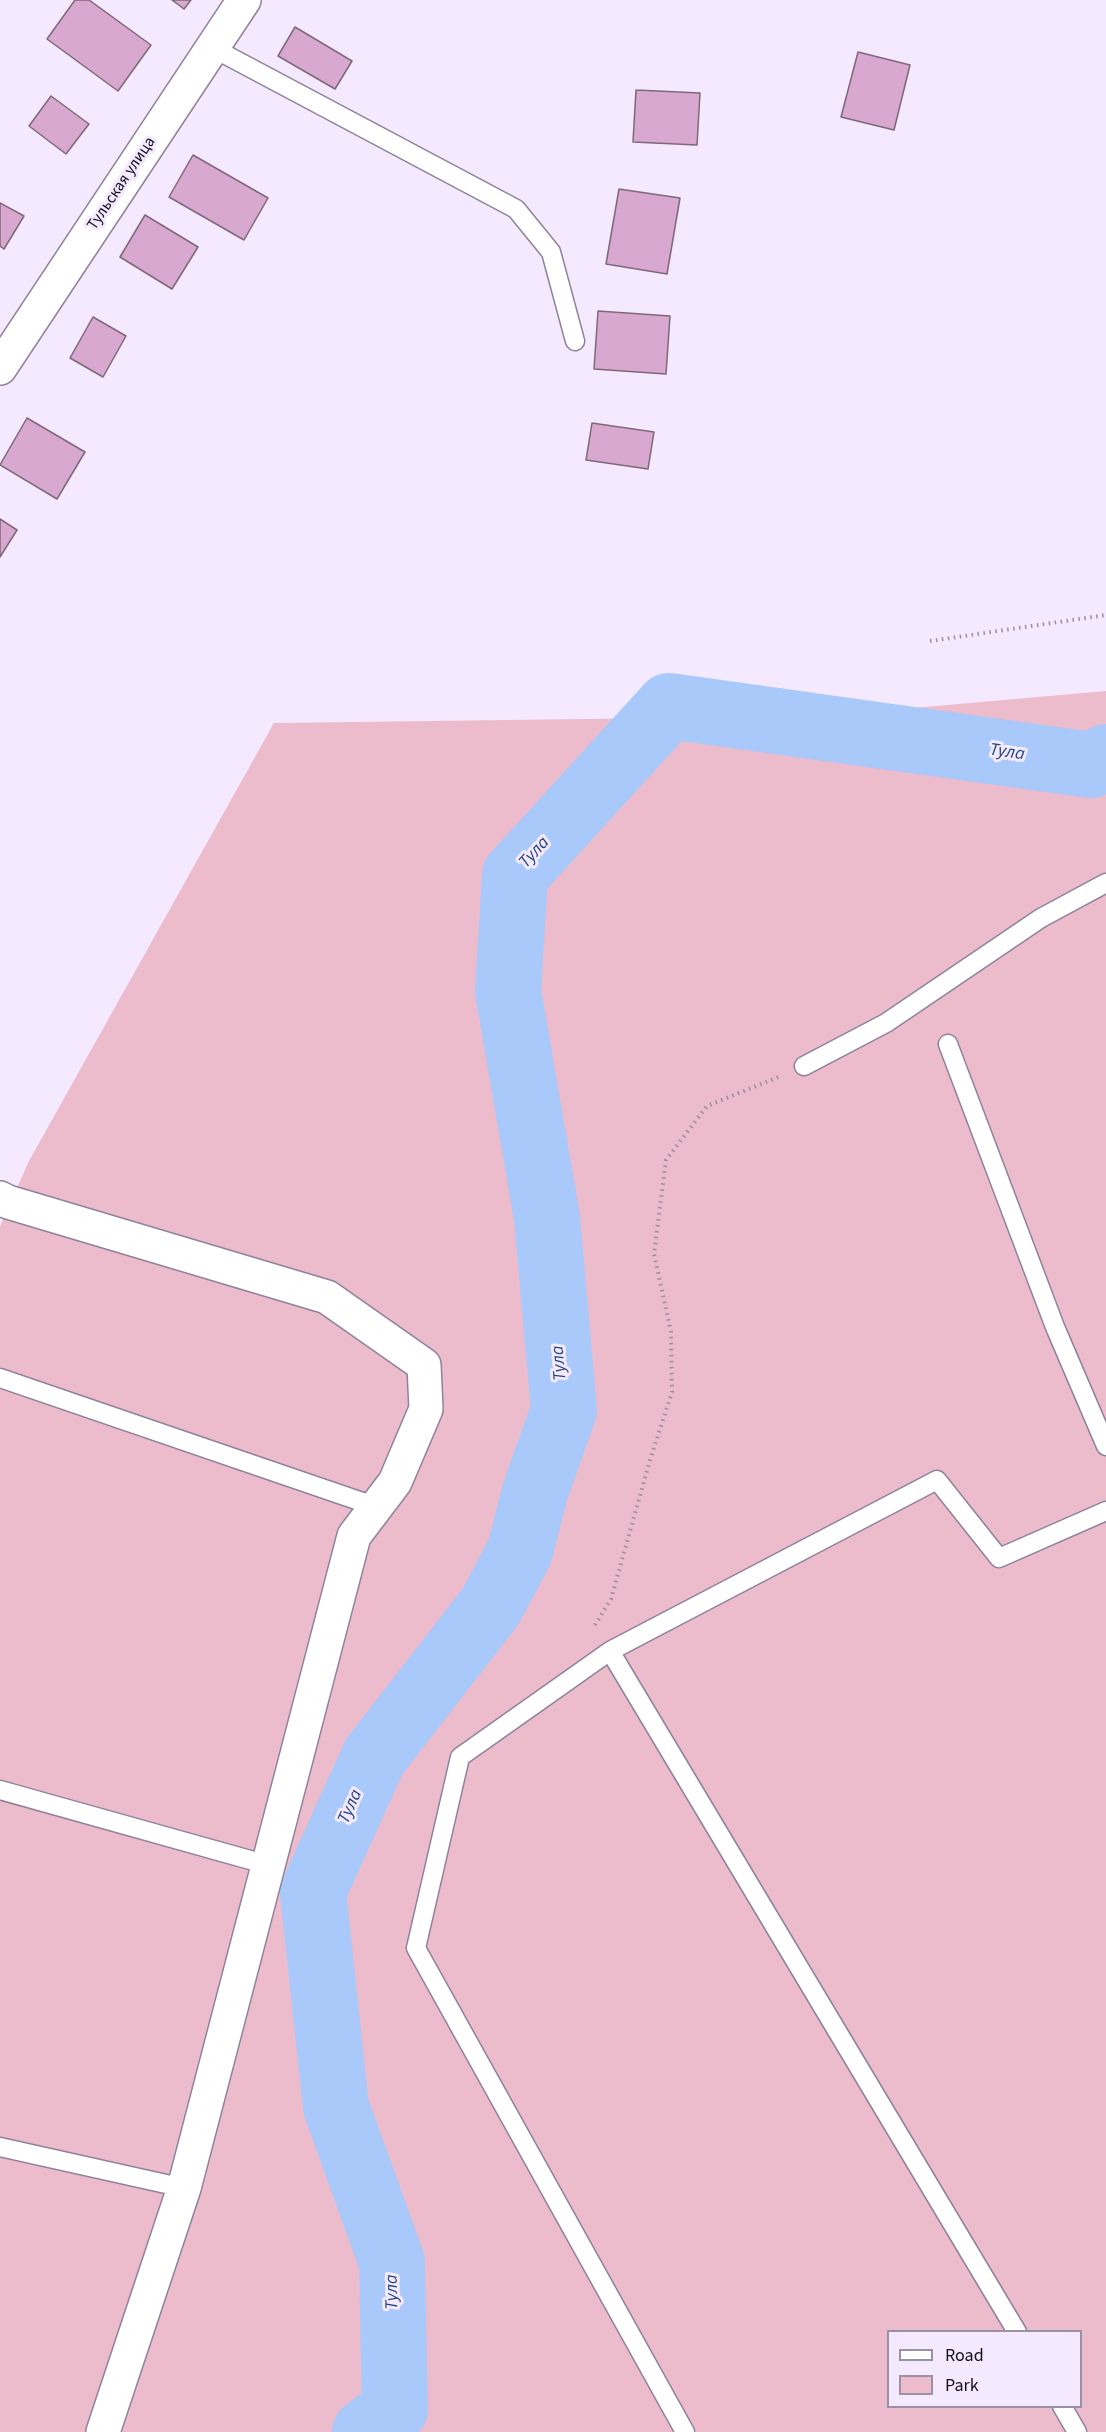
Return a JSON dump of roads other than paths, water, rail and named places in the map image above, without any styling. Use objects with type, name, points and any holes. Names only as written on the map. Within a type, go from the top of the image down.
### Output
[{"type":"street","name":"Тульская улица","points":[[0,368],[244,0]]},
{"type":"street","points":[[0,1198],[327,1297],[424,1365],[426,1409],[395,1482],[354,1536],[184,2188],[103,2432]]},
{"type":"lane","points":[[213,48],[516,209],[551,252],[575,341]]},
{"type":"lane","points":[[804,1066],[886,1023],[1041,918],[1106,883]]},
{"type":"lane","points":[[948,1044],[1055,1327],[1106,1446]]},
{"type":"lane","points":[[0,1378],[377,1507]]},
{"type":"lane","points":[[685,2432],[416,1948],[460,1757],[610,1651],[937,1480],[999,1557],[1106,1510]]},
{"type":"lane","points":[[610,1651],[1016,2330]]},
{"type":"lane","points":[[0,1790],[268,1865]]},
{"type":"lane","points":[[0,2147],[184,2188]]},
{"type":"lane","points":[[1063,2408],[1077,2432]]},
{"type":"waterway","name":"Тула","points":[[365,2432],[395,2409],[392,2262],[336,2107],[313,1892],[374,1757],[491,1606],[520,1551],[535,1492],[564,1410],[547,1218],[508,991],[515,875],[669,706],[1091,765],[1106,757]]}]
